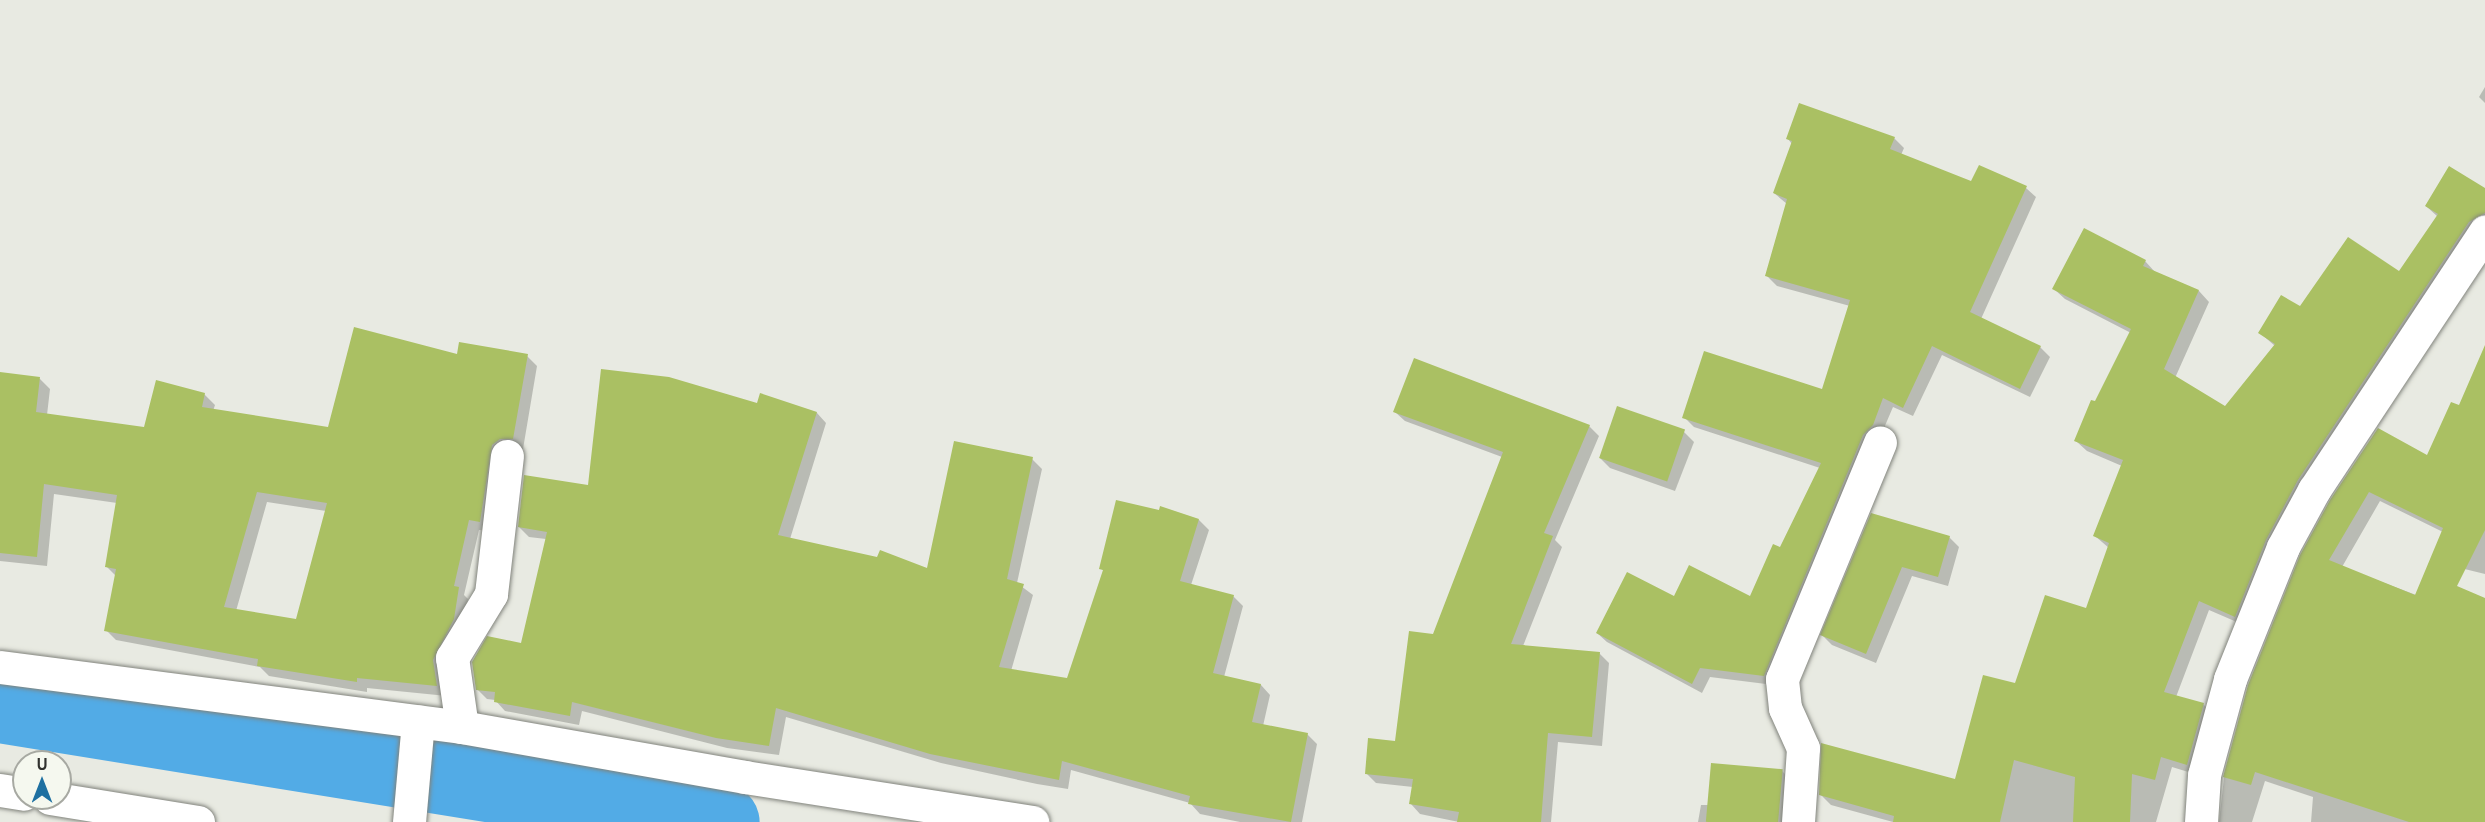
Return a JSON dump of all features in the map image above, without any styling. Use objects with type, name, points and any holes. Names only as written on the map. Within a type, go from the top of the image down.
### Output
[{"type":"street","points":[[2200,822],[2204,775],[2230,679],[2283,547],[2314,490],[2485,232]]},
{"type":"street","points":[[1798,822],[1803,748],[1782,701],[1782,679],[1880,442]]},
{"type":"street","points":[[462,727],[452,658],[491,594],[507,456]]},
{"type":"street","points":[[0,667],[417,735],[462,727],[745,777],[1033,822]]},
{"type":"street","points":[[408,822],[417,735]]},
{"type":"street","points":[[72,802],[198,822]]},
{"type":"building","points":[[1799,103],[1895,137],[1890,149],[1971,181],[1979,165],[2027,186],[1970,312],[2041,346],[2020,389],[1932,346],[1903,408],[1883,398],[1873,425],[1863,435],[1764,676],[1700,668],[1692,684],[1596,633],[1627,572],[1674,596],[1689,565],[1750,596],[1773,544],[1780,547],[1821,463],[1682,418],[1704,351],[1822,389],[1850,300],[1765,276],[1787,199],[1773,193],[1792,141],[1786,139]]},
{"type":"building","points":[[2449,166],[2485,188],[2485,213],[2469,222],[2298,480],[2266,540],[2235,617],[2199,601],[2164,692],[2204,703],[2187,765],[2161,757],[2155,780],[2132,774],[2130,822],[2073,822],[2075,777],[2014,760],[2000,822],[1893,822],[1894,816],[1819,795],[1821,743],[1955,779],[1983,675],[2015,683],[2045,595],[2086,608],[2109,543],[2093,536],[2123,460],[2074,441],[2091,400],[2095,401],[2131,329],[2052,289],[2084,228],[2146,260],[2143,266],[2199,290],[2164,369],[2225,406],[2275,344],[2258,333],[2281,295],[2300,306],[2348,237],[2399,271],[2438,214],[2425,206]]},
{"type":"building","points":[[354,327],[457,354],[459,342],[528,354],[513,439],[500,439],[492,445],[480,522],[469,520],[454,586],[459,587],[454,619],[433,660],[437,686],[357,678],[357,682],[257,666],[258,659],[104,631],[116,569],[105,567],[117,495],[44,484],[37,557],[0,553],[0,372],[40,377],[36,412],[144,427],[156,380],[205,393],[202,407],[328,427]],"holes":[[[257,492],[327,503],[296,619],[224,607]]]},
{"type":"building","points":[[2485,345],[2485,530],[2457,586],[2485,598],[2485,822],[2409,822],[2255,772],[2251,785],[2223,777],[2248,685],[2300,555],[2330,500],[2378,428],[2427,455],[2451,402],[2459,405]],"holes":[[[2369,492],[2443,528],[2415,595],[2329,560]]]},
{"type":"building","points":[[1414,358],[1590,425],[1544,533],[1553,536],[1511,644],[1600,652],[1592,737],[1548,733],[1541,822],[1457,822],[1459,812],[1409,804],[1413,779],[1365,774],[1368,738],[1395,741],[1409,631],[1433,634],[1503,452],[1393,412]]},
{"type":"building","points":[[601,369],[669,377],[757,403],[760,393],[817,412],[778,535],[877,557],[880,550],[927,568],[954,441],[1033,457],[1007,579],[1024,584],[999,667],[1067,678],[1103,570],[1099,569],[1116,500],[1159,510],[1160,506],[1199,519],[1180,581],[1234,595],[1213,673],[1261,684],[1252,722],[1308,733],[1291,822],[1188,804],[1190,796],[1062,761],[1059,780],[930,754],[776,708],[769,746],[716,738],[572,702],[570,716],[494,702],[495,692],[476,690],[472,662],[487,636],[521,643],[547,532],[518,527],[524,475],[588,485]]},
{"type":"building","points":[[1617,406],[1685,429],[1667,481],[1599,458]]},
{"type":"building","points":[[1871,513],[1950,536],[1938,577],[1902,567],[1866,654],[1820,635]]},
{"type":"building","points":[[1711,763],[1783,769],[1778,822],[1706,822]]},
{"type":"waterway","points":[[0,705],[722,822]]}]
